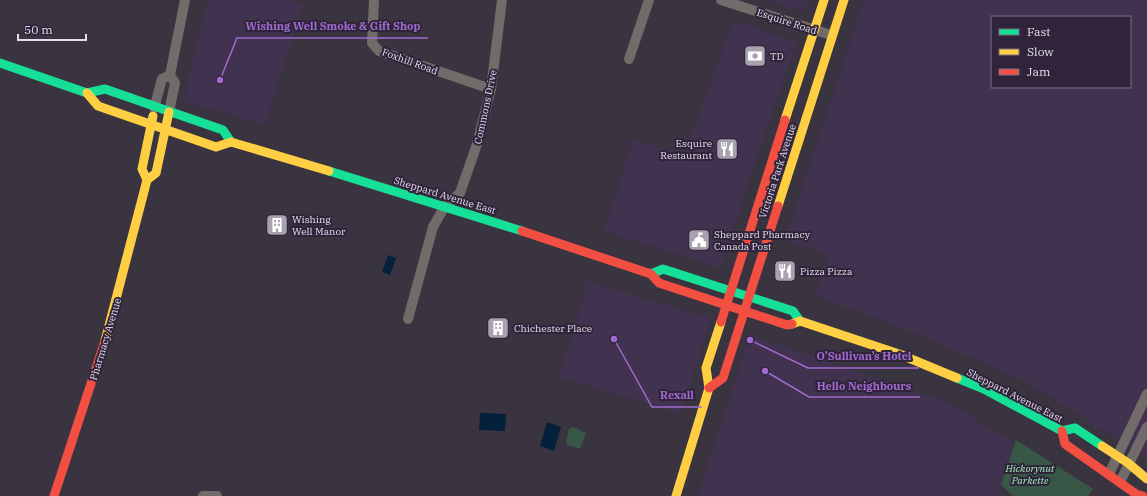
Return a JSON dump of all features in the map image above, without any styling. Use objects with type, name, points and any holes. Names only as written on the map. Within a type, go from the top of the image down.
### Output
[{"type":"main road","name":"Victoria Park Avenue","points":[[676,496],[709,388],[706,368],[824,0]]},
{"type":"main road","name":"Victoria Park Avenue","points":[[709,388],[723,378],[831,35],[844,0]]},
{"type":"main road","name":"Sheppard Avenue East","points":[[0,63],[87,92],[105,89],[154,108],[223,130],[231,142]]},
{"type":"main road","name":"Sheppard Avenue East","points":[[87,92],[98,106],[216,147],[231,142],[445,206],[651,274],[659,283],[787,325],[800,321],[900,354],[984,390],[1062,431],[1075,428],[1117,455],[1147,479]]},
{"type":"main road","name":"Pharmacy Avenue","points":[[148,180],[142,169],[154,108]]},
{"type":"main road","name":"Pharmacy Avenue","points":[[54,496],[112,319],[148,180],[156,173],[170,112]]},
{"type":"main road","name":"Sheppard Avenue East","points":[[651,274],[663,269],[749,295],[792,310],[800,321]]},
{"type":"main road","name":"Sheppard Avenue East","points":[[1062,431],[1065,444],[1136,494],[1143,496]]},
{"type":"street","name":"Pharmacy Avenue","points":[[170,112],[175,83],[170,75],[185,0]]},
{"type":"street","name":"Foxhill Road","points":[[374,0],[372,43],[379,51],[491,88]]},
{"type":"street","name":"Commons Drive","points":[[445,206],[460,192],[477,144],[491,88],[502,0]]},
{"type":"street","points":[[629,59],[649,0]]},
{"type":"street","name":"Esquire Road","points":[[720,0],[831,35]]},
{"type":"street","name":"Pharmacy Avenue","points":[[154,108],[162,79],[170,75]]},
{"type":"street","points":[[408,319],[433,227],[445,206]]},
{"type":"street","points":[[1109,474],[1147,394]]},
{"type":"street","points":[[1120,482],[1147,427]]},
{"type":"street","points":[[203,496],[217,496]]},
{"type":"shaded area","points":[[209,0],[290,0],[303,5],[265,125],[185,101],[196,44]]},
{"type":"shaded area","points":[[767,0],[809,0],[804,12]]},
{"type":"shaded area","points":[[864,0],[1147,0],[1147,459],[1028,382],[903,328],[816,296],[828,255],[785,240]]},
{"type":"shaded area","points":[[733,20],[797,43],[749,178],[721,268],[604,231],[633,140],[685,155]]},
{"type":"shaded area","points":[[588,282],[710,318],[681,414],[559,377]]},
{"type":"shaded area","points":[[750,335],[949,403],[1014,443],[998,496],[698,496]]},
{"type":"green space","points":[[573,427],[586,433],[580,449],[566,443],[569,429]]},
{"type":"green space","name":"Hickorynut Parkette","points":[[1016,440],[1093,489],[1088,496],[1013,496],[1001,485]]},
{"type":"water","points":[[388,255],[396,258],[390,275],[382,272]]},
{"type":"water","points":[[480,413],[506,414],[505,431],[479,430]]},
{"type":"water","points":[[547,422],[561,427],[554,451],[540,446]]},
{"type":"traffic: fast","points":[[0,63],[87,93],[105,89],[223,130],[231,142]]},
{"type":"traffic: fast","points":[[329,171],[522,231]]},
{"type":"traffic: fast","points":[[651,274],[663,269],[793,311],[800,321]]},
{"type":"traffic: fast","points":[[957,378],[984,389],[1062,431],[1075,428],[1102,446]]},
{"type":"traffic: slow","points":[[785,120],[824,0]]},
{"type":"traffic: slow","points":[[778,206],[844,0]]},
{"type":"traffic: slow","points":[[87,93],[98,106],[216,147],[231,142],[329,171]]},
{"type":"traffic: slow","points":[[105,341],[147,180],[156,173],[169,112]]},
{"type":"traffic: slow","points":[[147,180],[142,169],[153,116]]},
{"type":"traffic: slow","points":[[792,324],[800,321],[899,354],[957,378]]},
{"type":"traffic: slow","points":[[676,496],[709,388],[706,368],[721,322]]},
{"type":"traffic: slow","points":[[1102,446],[1128,463],[1147,479]]},
{"type":"traffic: jam","points":[[721,322],[785,120]]},
{"type":"traffic: jam","points":[[709,388],[723,378],[778,206]]},
{"type":"traffic: jam","points":[[522,231],[651,274],[659,283],[787,325],[792,324]]},
{"type":"traffic: jam","points":[[54,496],[105,341]]},
{"type":"traffic: jam","points":[[1062,431],[1065,444],[1136,494],[1143,496]]},
{"type":"place","name":"TD","points":[[755,56]]},
{"type":"place","name":"Wishing Well Smoke & Gift Shop","points":[[220,80]]},
{"type":"place","name":"Esquire Restaurant","points":[[727,149]]},
{"type":"place","name":"Wishing Well Manor","points":[[277,225]]},
{"type":"place","name":"Sheppard Pharmacy Canada Post","points":[[699,240]]},
{"type":"place","name":"Pizza Pizza","points":[[785,271]]},
{"type":"place","name":"Chichester Place","points":[[498,328]]},
{"type":"place","name":"Rexall","points":[[614,339]]},
{"type":"place","name":"O’Sullivan’s Hotel","points":[[750,340]]},
{"type":"place","name":"Hello Neighbours","points":[[765,371]]}]
